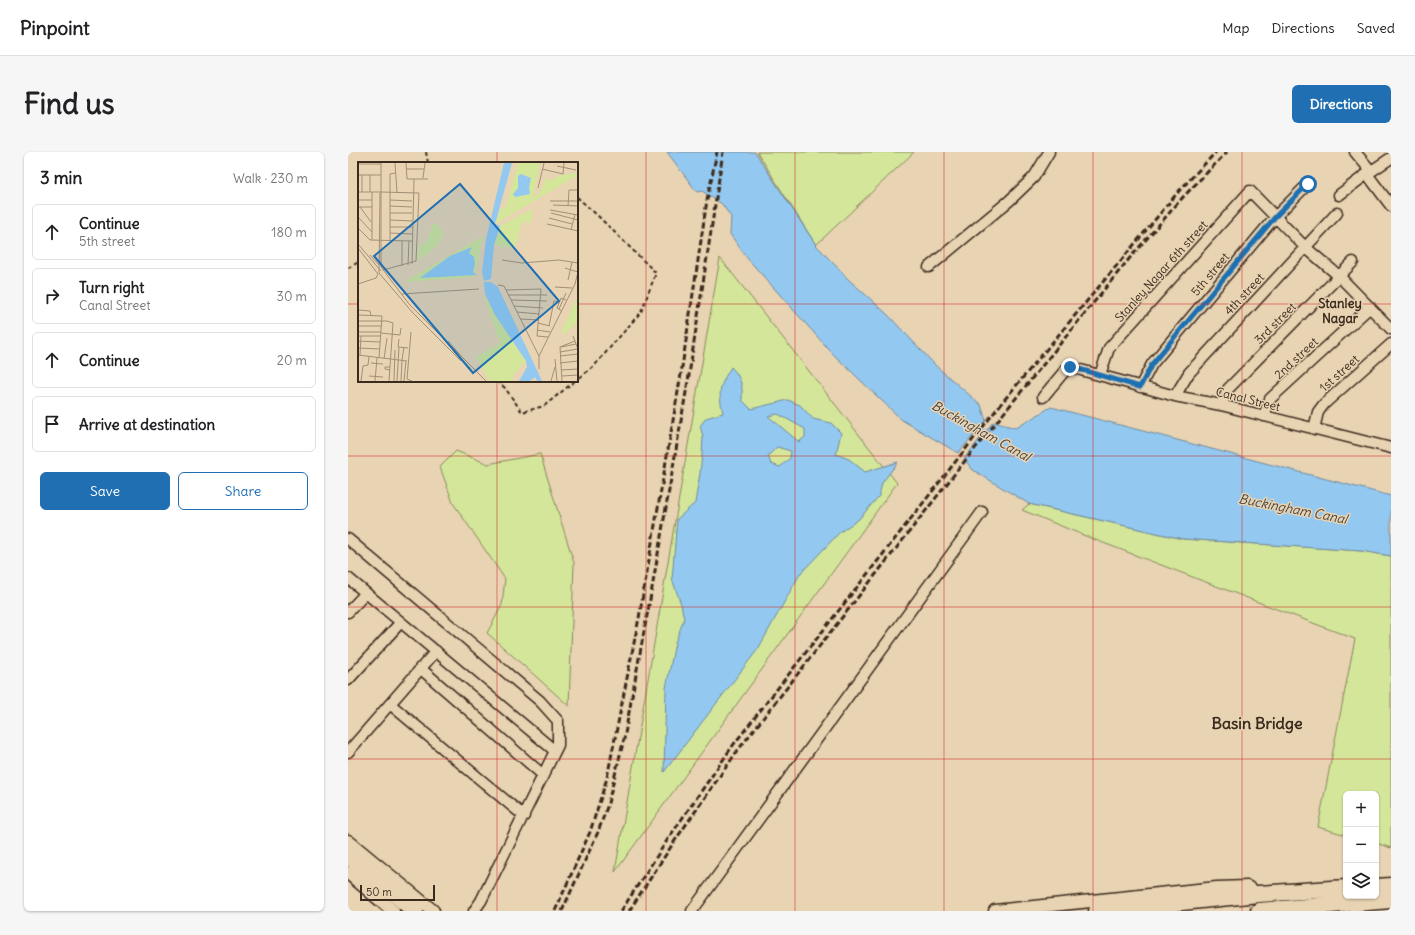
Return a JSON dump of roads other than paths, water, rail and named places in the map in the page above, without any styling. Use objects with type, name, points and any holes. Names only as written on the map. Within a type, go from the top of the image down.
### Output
[{"type":"main road","points":[[348,856],[415,911]]},
{"type":"main road","points":[[1379,887],[1391,886]]},
{"type":"main road","points":[[1105,910],[1258,894],[1343,888]]},
{"type":"main road","points":[[1259,911],[1391,900]]},
{"type":"street","points":[[929,266],[1008,201],[1034,177],[1049,152]]},
{"type":"street","points":[[1355,152],[1391,206]]},
{"type":"street","points":[[1339,195],[1391,158]]},
{"type":"street","name":"5th street","points":[[1140,387],[1152,364],[1275,217],[1308,184]]},
{"type":"street","name":"Stanley Nagar 6th street","points":[[1100,375],[1109,348],[1250,191],[1275,217]]},
{"type":"street","name":"4th street","points":[[1175,396],[1189,373],[1337,213]]},
{"type":"street","points":[[1275,217],[1305,248],[1339,276],[1391,329]]},
{"type":"street","name":"3rd street","points":[[1221,406],[1228,389],[1353,262]]},
{"type":"street","name":"2nd street","points":[[1264,416],[1270,399],[1370,307]]},
{"type":"street","name":"1st street","points":[[1314,429],[1318,412],[1324,404],[1391,344]]},
{"type":"street","name":"Canal Street","points":[[1043,397],[1067,368],[1070,367],[1175,396],[1264,416],[1391,448]]},
{"type":"street","points":[[692,911],[982,512]]},
{"type":"street","points":[[348,539],[540,701],[558,721],[558,745],[481,901],[474,911]]},
{"type":"street","points":[[348,578],[555,751]]},
{"type":"street","points":[[348,612],[366,593]]},
{"type":"street","points":[[348,680],[401,622]]},
{"type":"street","points":[[348,752],[436,651]]},
{"type":"street","points":[[420,668],[543,775]]},
{"type":"street","points":[[390,704],[524,816]]},
{"type":"street","points":[[348,841],[433,911]]},
{"type":"street","points":[[348,873],[393,911]]},
{"type":"street","points":[[995,911],[1217,888],[1247,887],[1258,894]]},
{"type":"water","points":[[667,152],[755,152],[816,245],[848,279],[887,314],[937,367],[981,405],[986,421],[958,453],[902,420],[832,353],[747,258],[730,234],[731,217],[722,204],[702,191],[697,192]]},
{"type":"water","points":[[731,367],[737,374],[742,386],[742,400],[751,409],[788,400],[800,405],[813,419],[831,423],[841,433],[836,454],[849,459],[865,472],[898,462],[882,483],[879,496],[859,519],[840,532],[800,574],[758,649],[664,772],[666,688],[675,643],[684,619],[681,604],[672,579],[677,519],[695,503],[702,455],[703,436],[700,426],[706,418],[723,413],[720,394]],"holes":[[[778,414],[805,429],[805,437],[799,442],[768,416]],[[777,447],[791,451],[790,458],[780,467],[771,464],[768,456]]]},
{"type":"water","points":[[1051,407],[1391,496],[1391,556],[1361,551],[1183,539],[1029,504],[973,470],[964,459],[993,422],[1016,428]]},
{"type":"waterway","name":"Buckingham Canal","points":[[966,423],[995,441]]},
{"type":"railway","points":[[555,911],[590,832],[607,778],[639,618],[681,374],[707,200],[717,152]]},
{"type":"railway","points":[[562,911],[598,832],[607,807],[624,739],[689,375],[723,152]]},
{"type":"railway","points":[[621,911],[670,836],[734,744],[1000,405],[1179,191],[1216,152]]},
{"type":"railway","points":[[629,911],[676,839],[738,750],[964,462],[1129,259],[1184,196],[1227,152]]},
{"type":"district","name":"Stanley Nagar","points":[[1340,310]]},
{"type":"district","name":"Basin Bridge","points":[[1257,723]]}]
